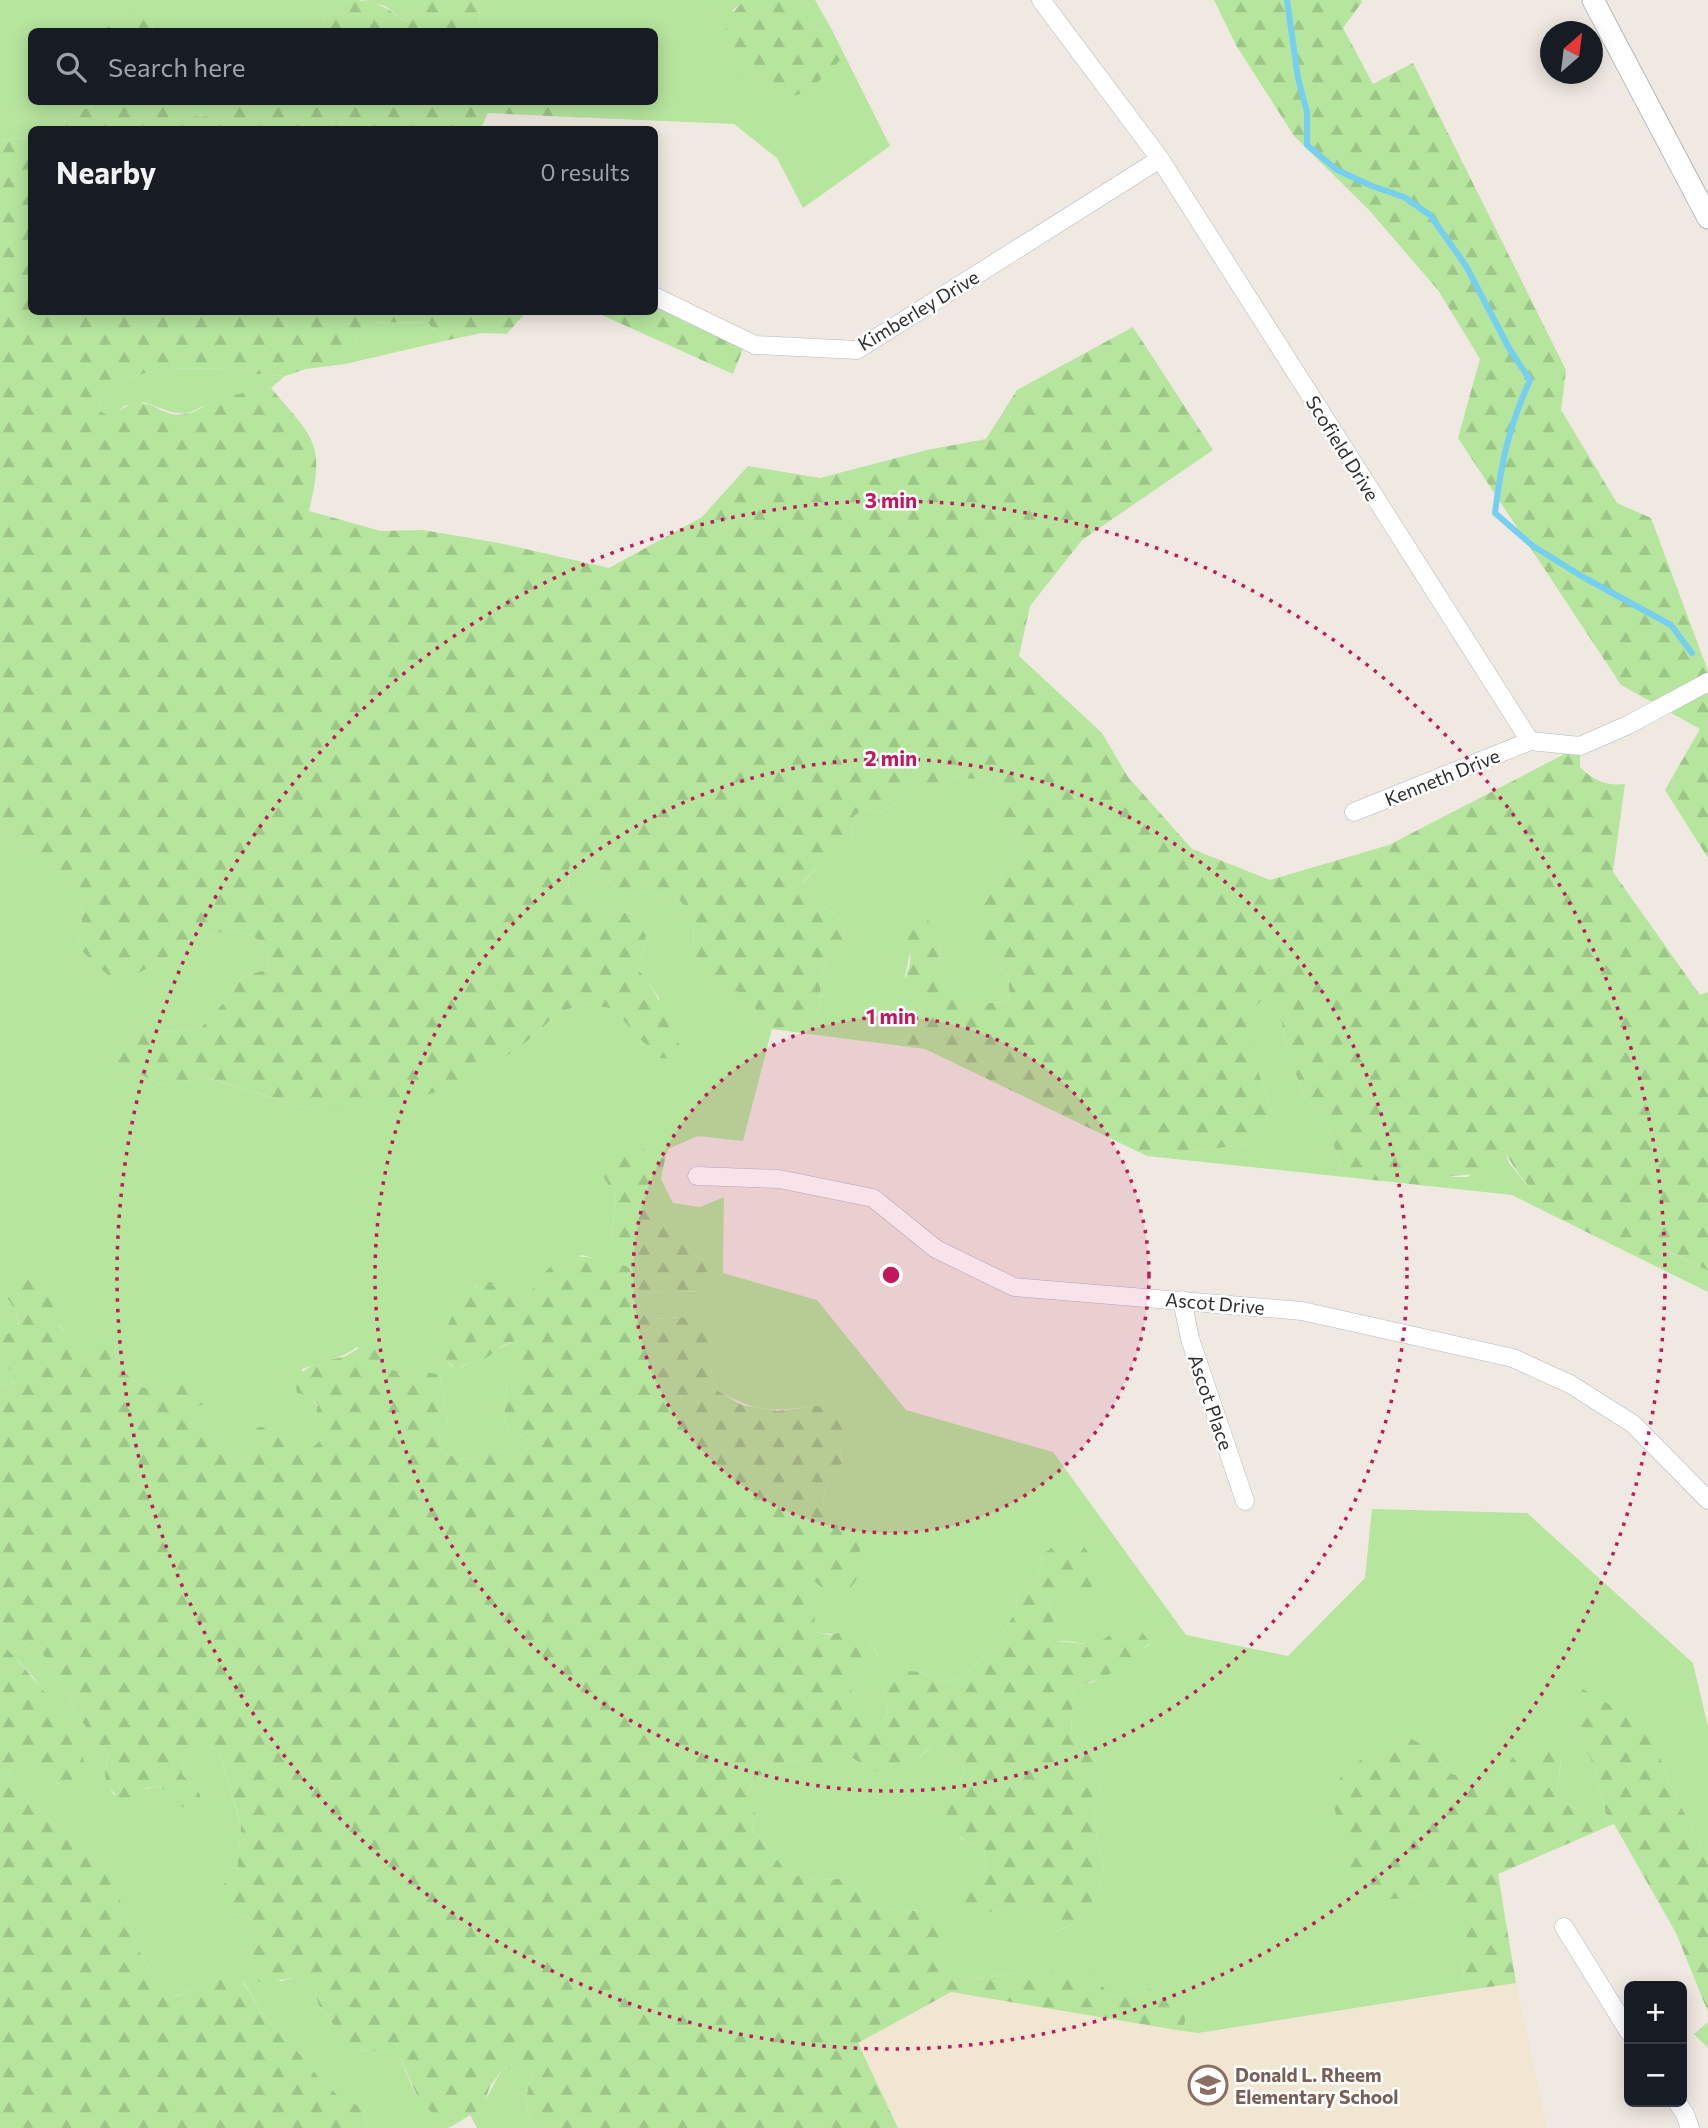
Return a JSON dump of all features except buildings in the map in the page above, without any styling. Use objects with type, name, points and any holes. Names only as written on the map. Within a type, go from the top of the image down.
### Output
[{"type":"street","name":"Scofield Drive","points":[[1041,0],[1160,159],[1530,741]]},
{"type":"street","points":[[1593,0],[1708,218]]},
{"type":"street","name":"Kimberley Drive","points":[[658,298],[755,345],[857,350],[1160,159]]},
{"type":"street","points":[[1530,741],[1580,746],[1664,707],[1708,682]]},
{"type":"street","name":"Kenneth Drive","points":[[1354,812],[1530,741]]},
{"type":"street","name":"Ascot Drive","points":[[697,1176],[779,1179],[873,1198],[936,1249],[1014,1287],[1302,1311],[1513,1358],[1570,1384],[1633,1424],[1708,1500]]},
{"type":"street","name":"Ascot Place","points":[[1182,1300],[1190,1339],[1245,1501]]},
{"type":"street","points":[[1564,1927],[1624,2024]]},
{"type":"street","points":[[1680,2107],[1690,2128]]},
{"type":"shaded area","name":"Donald L. Rheem Elementary School","points":[[1516,1983],[1547,2128],[898,2128],[858,2043],[951,1992],[1198,2033]]},
{"type":"green space","points":[[0,0],[350,0],[332,5],[320,28],[152,28],[153,22],[123,14],[107,28],[28,28],[28,105],[93,105],[57,126],[28,126],[28,137],[0,141]]},
{"type":"green space","points":[[350,0],[367,1],[380,5],[406,22],[420,12],[427,0],[474,0],[480,10],[478,28],[320,28],[332,5]]},
{"type":"green space","points":[[363,0],[427,0],[420,12],[406,22],[385,6]]},
{"type":"green space","points":[[474,0],[745,0],[733,10],[758,73],[827,70],[845,56],[890,146],[803,208],[777,158],[734,124],[570,117],[564,105],[658,105],[658,28],[478,28],[480,10]]},
{"type":"green space","points":[[745,0],[801,0],[805,8],[802,22],[813,31],[832,30],[845,56],[806,91],[787,96],[777,94],[758,73],[745,75],[731,68],[726,48],[726,31],[731,15]]},
{"type":"green space","points":[[801,0],[815,0],[832,30],[813,31],[801,22],[805,8]]},
{"type":"green space","points":[[1214,0],[1361,0],[1343,28],[1373,84],[1413,63],[1566,370],[1561,410],[1617,503],[1651,518],[1708,671],[1708,858],[1665,790],[1700,729],[1621,685],[1458,438],[1480,359],[1438,290],[1369,210],[1294,136],[1236,45]]},
{"type":"green space","points":[[144,9],[153,22],[152,28],[107,28],[123,14]]},
{"type":"green space","points":[[93,105],[176,105],[200,118],[233,105],[564,105],[570,117],[488,113],[482,126],[57,126]]},
{"type":"green space","points":[[176,105],[233,105],[231,107],[200,119]]},
{"type":"green space","points":[[28,137],[28,315],[523,315],[507,334],[482,333],[444,341],[428,323],[372,322],[357,338],[345,364],[306,369],[285,376],[234,369],[163,368],[128,378],[108,390],[97,409],[110,417],[135,403],[144,403],[167,412],[187,414],[213,401],[271,388],[306,431],[316,454],[309,511],[381,531],[423,530],[499,543],[609,568],[702,517],[748,466],[820,478],[927,450],[986,439],[1017,390],[1133,327],[1213,450],[1082,540],[1030,606],[1019,656],[1102,733],[1128,777],[1192,849],[1270,880],[1389,845],[1580,746],[1580,767],[1585,772],[1606,783],[1625,784],[1613,872],[1700,995],[1708,992],[1708,1271],[1665,1249],[1647,1262],[1542,1210],[1504,1148],[1491,1154],[1487,1171],[1449,1177],[1429,1186],[1345,1177],[1326,1124],[1304,1094],[1289,1057],[1280,1014],[1267,995],[1250,1012],[1259,1074],[1272,1111],[1245,1145],[1147,1156],[925,1049],[902,1046],[921,1015],[927,999],[916,993],[907,982],[910,951],[900,929],[908,907],[925,914],[940,945],[938,965],[957,989],[985,1004],[1010,1000],[1008,976],[987,957],[977,927],[983,905],[1024,840],[1009,824],[994,819],[1002,789],[996,775],[973,779],[952,777],[936,788],[914,788],[901,801],[879,813],[867,808],[854,816],[851,840],[841,858],[819,864],[803,882],[818,903],[837,915],[846,938],[828,957],[820,979],[821,1004],[809,1034],[772,1029],[756,1016],[754,995],[707,985],[694,954],[693,918],[678,898],[651,892],[623,894],[605,878],[591,854],[569,867],[568,892],[599,906],[637,916],[646,936],[639,970],[666,1013],[684,1060],[660,1058],[631,1030],[615,1009],[587,1004],[561,1011],[526,1042],[479,1076],[416,1099],[306,1108],[208,1078],[162,1085],[115,1062],[139,1029],[172,1032],[200,1029],[243,976],[269,969],[268,949],[252,935],[226,931],[189,940],[163,960],[119,983],[94,964],[77,945],[82,907],[70,881],[50,862],[0,833],[0,141]]},
{"type":"green space","points":[[658,297],[746,341],[733,374],[602,315],[658,315]]},
{"type":"green space","points":[[371,322],[428,323],[444,341],[345,364],[357,338]]},
{"type":"green space","points":[[163,368],[234,369],[285,376],[271,388],[217,400],[186,414],[171,412],[144,402],[124,406],[110,418],[97,409],[108,390],[128,378]]},
{"type":"green space","points":[[996,775],[1002,789],[1009,824],[1024,840],[983,905],[987,957],[1008,976],[1010,1000],[985,1004],[957,989],[938,965],[940,945],[932,931],[910,953],[905,976],[927,999],[921,1015],[902,1046],[809,1034],[821,1004],[820,979],[828,957],[846,938],[837,915],[818,903],[803,883],[819,864],[851,840],[854,816],[867,808],[879,813],[901,801],[914,788],[936,788],[952,777],[973,779]]},
{"type":"green space","points":[[0,833],[50,862],[70,881],[82,907],[77,945],[94,964],[163,960],[189,940],[226,931],[252,935],[268,949],[269,969],[243,976],[200,1029],[172,1032],[139,1029],[115,1062],[162,1085],[207,1078],[306,1108],[350,1103],[526,1042],[561,1011],[587,1004],[615,1009],[631,1030],[660,1057],[659,998],[639,970],[646,936],[637,916],[599,906],[568,892],[569,867],[591,854],[605,878],[623,894],[651,892],[678,898],[693,918],[694,954],[754,995],[756,1016],[772,1029],[743,1141],[698,1136],[668,1149],[665,1159],[644,1149],[603,1177],[616,1196],[612,1237],[630,1267],[582,1255],[534,1289],[523,1303],[507,1281],[493,1281],[475,1287],[443,1354],[450,1365],[458,1369],[504,1345],[519,1341],[517,1374],[507,1384],[504,1415],[508,1431],[531,1441],[531,1449],[519,1447],[506,1453],[487,1451],[474,1459],[456,1458],[441,1452],[439,1435],[448,1421],[440,1375],[419,1379],[394,1371],[357,1347],[338,1357],[302,1369],[309,1396],[318,1406],[315,1417],[325,1436],[308,1453],[248,1438],[243,1452],[228,1459],[216,1438],[195,1422],[189,1411],[164,1384],[144,1388],[127,1374],[118,1359],[115,1344],[101,1337],[89,1344],[73,1348],[59,1323],[7,1296],[16,1311],[19,1326],[0,1335]]},
{"type":"green space","points":[[1267,994],[1280,1014],[1289,1057],[1304,1094],[1326,1124],[1345,1177],[1147,1156],[1245,1145],[1272,1111],[1259,1074],[1249,1012]]},
{"type":"green space","points":[[1504,1147],[1509,1163],[1539,1199],[1542,1210],[1512,1195],[1429,1186],[1441,1177],[1468,1177],[1490,1154]]},
{"type":"green space","points":[[644,1149],[665,1159],[656,1202],[695,1257],[723,1266],[723,1273],[705,1291],[639,1293],[631,1309],[652,1319],[682,1317],[707,1334],[719,1346],[708,1363],[718,1391],[742,1405],[778,1411],[814,1406],[840,1407],[851,1422],[841,1444],[842,1463],[828,1481],[823,1501],[861,1547],[857,1559],[858,1577],[848,1592],[828,1593],[812,1579],[803,1590],[815,1611],[814,1632],[831,1635],[848,1630],[868,1638],[878,1657],[870,1671],[852,1684],[850,1712],[869,1727],[888,1716],[884,1688],[897,1670],[920,1672],[942,1682],[965,1677],[1002,1634],[1016,1611],[1017,1595],[1038,1573],[1043,1554],[1060,1542],[1082,1544],[1093,1559],[1097,1579],[1087,1593],[1063,1589],[1049,1601],[1056,1620],[1043,1630],[1049,1641],[1096,1643],[1122,1624],[1140,1629],[1150,1643],[1114,1672],[1074,1689],[1071,1732],[1093,1753],[1102,1783],[1093,1816],[1104,1870],[1093,1901],[1074,1924],[1054,1932],[1038,1909],[1016,1905],[992,1912],[965,1906],[966,1884],[986,1869],[984,1849],[954,1833],[945,1821],[940,1802],[955,1791],[965,1771],[955,1753],[936,1740],[899,1778],[869,1769],[850,1756],[831,1769],[786,1760],[772,1772],[756,1776],[747,1794],[756,1809],[752,1830],[787,1873],[816,1880],[840,1879],[858,1890],[868,1908],[913,1911],[934,1907],[947,1951],[941,1968],[954,1982],[1015,1973],[1031,1967],[1041,1975],[1059,1970],[1071,1977],[1090,1972],[1104,1988],[1107,1997],[1138,1993],[1160,1985],[1178,1992],[1186,2016],[1183,2031],[951,1992],[858,2043],[898,2128],[538,2128],[527,2109],[532,2074],[524,2067],[503,2069],[490,2086],[483,2107],[459,2122],[439,2119],[420,2102],[398,2053],[357,2050],[340,2033],[319,2006],[305,1959],[295,1977],[276,1981],[243,1982],[262,2014],[321,2080],[341,2098],[364,2108],[367,2128],[0,2128],[0,1641],[66,1722],[83,1757],[84,1771],[76,1791],[14,1761],[8,1776],[17,1793],[43,1812],[60,1834],[94,1858],[109,1875],[132,1938],[157,1983],[174,1997],[201,1987],[228,1968],[243,1980],[252,1958],[250,1940],[258,1926],[248,1917],[226,1913],[220,1905],[225,1882],[237,1874],[241,1825],[220,1754],[209,1744],[197,1755],[183,1756],[182,1774],[199,1793],[205,1811],[193,1815],[160,1786],[146,1788],[133,1806],[108,1785],[105,1772],[110,1754],[97,1743],[76,1713],[64,1686],[42,1653],[15,1639],[0,1619],[0,1384],[12,1386],[14,1374],[0,1359],[0,1335],[9,1333],[19,1325],[16,1311],[6,1296],[9,1285],[42,1273],[60,1296],[63,1309],[59,1324],[73,1347],[89,1344],[101,1337],[115,1344],[124,1370],[144,1388],[191,1377],[205,1379],[209,1390],[203,1404],[189,1411],[195,1422],[216,1438],[228,1459],[243,1452],[248,1438],[258,1427],[270,1427],[277,1433],[293,1430],[300,1436],[298,1449],[307,1453],[325,1436],[317,1431],[315,1417],[318,1405],[309,1396],[297,1393],[295,1381],[314,1365],[345,1356],[366,1346],[381,1349],[385,1364],[394,1371],[406,1366],[411,1376],[419,1379],[427,1372],[440,1375],[448,1421],[439,1435],[441,1452],[457,1458],[474,1459],[487,1451],[506,1453],[519,1447],[531,1449],[531,1441],[508,1431],[504,1415],[507,1384],[517,1374],[518,1341],[504,1345],[484,1359],[458,1369],[445,1359],[443,1354],[442,1346],[447,1327],[463,1299],[483,1284],[507,1280],[524,1302],[546,1271],[565,1259],[586,1257],[629,1267],[612,1238],[616,1196],[603,1177],[614,1157]]},
{"type":"green space","points":[[660,1177],[673,1203],[700,1207],[724,1197],[723,1266],[695,1257],[655,1202]]},
{"type":"green space","points":[[1664,1249],[1708,1271],[1708,1292],[1647,1262]]},
{"type":"green space","points":[[723,1273],[817,1300],[906,1410],[1053,1452],[1186,1635],[1288,1656],[1365,1578],[1372,1509],[1527,1513],[1693,1663],[1708,1727],[1708,1860],[1671,1786],[1657,1749],[1574,1727],[1594,1766],[1609,1826],[1595,1832],[1582,1812],[1556,1798],[1561,1760],[1514,1755],[1494,1785],[1452,1774],[1431,1749],[1410,1898],[1453,1885],[1472,1912],[1463,1953],[1462,1991],[1198,2033],[1183,2031],[1186,2016],[1160,1985],[1138,1993],[1107,1997],[1059,1971],[1041,1975],[1031,1968],[954,1982],[941,1968],[934,1908],[913,1911],[868,1908],[858,1890],[840,1879],[816,1880],[787,1873],[752,1830],[756,1809],[747,1795],[756,1775],[772,1772],[786,1760],[806,1764],[850,1756],[869,1769],[921,1756],[936,1740],[955,1753],[965,1771],[955,1791],[940,1802],[960,1838],[984,1849],[986,1869],[967,1884],[992,1912],[1016,1905],[1038,1909],[1055,1932],[1074,1924],[1093,1901],[1104,1870],[1093,1816],[1102,1783],[1093,1753],[1071,1732],[1074,1688],[1093,1682],[1150,1644],[1107,1639],[1094,1645],[1049,1641],[1042,1630],[1056,1620],[1049,1601],[1063,1589],[1043,1554],[1038,1573],[1017,1595],[1016,1611],[1002,1634],[965,1677],[942,1682],[920,1672],[884,1688],[888,1716],[869,1727],[849,1712],[852,1684],[870,1671],[878,1656],[868,1638],[813,1632],[815,1611],[803,1590],[812,1579],[858,1577],[847,1536],[823,1501],[828,1481],[842,1463],[841,1444],[814,1406],[764,1409],[718,1391],[708,1363],[682,1317],[652,1319],[631,1309],[639,1293],[705,1291]]},
{"type":"green space","points":[[0,1359],[14,1374],[12,1386],[0,1384]]},
{"type":"green space","points":[[0,1619],[15,1639],[42,1653],[64,1686],[76,1713],[97,1743],[110,1754],[106,1776],[114,1795],[160,1786],[176,1802],[199,1793],[182,1774],[183,1756],[209,1744],[220,1754],[241,1826],[237,1875],[226,1913],[248,1917],[258,1926],[250,1940],[252,1958],[243,1981],[201,1987],[173,1997],[157,1983],[132,1938],[122,1905],[94,1858],[60,1834],[43,1812],[17,1793],[8,1776],[14,1761],[38,1770],[60,1785],[53,1706],[34,1678],[0,1641]]},
{"type":"green space","points":[[1581,1688],[1632,1718],[1657,1749],[1671,1786],[1708,1860],[1708,2012],[1676,1933],[1614,1824],[1609,1826],[1594,1766],[1574,1727]]},
{"type":"green space","points":[[1402,1734],[1431,1749],[1452,1774],[1494,1785],[1514,1755],[1538,1745],[1561,1759],[1556,1798],[1582,1812],[1595,1832],[1498,1874],[1516,1983],[1462,1991],[1463,1953],[1471,1912],[1453,1885],[1410,1898],[1371,1900],[1346,1862],[1334,1806],[1340,1778],[1364,1757]]},
{"type":"green space","points":[[305,1958],[319,2006],[340,2033],[357,2050],[398,2053],[418,2098],[425,2106],[434,2113],[459,2122],[448,2128],[367,2128],[364,2108],[341,2098],[321,2080],[262,2014],[243,1981],[282,1981],[294,1977]]},
{"type":"green space","points":[[1708,2022],[1708,2048],[1694,2034]]},
{"type":"green space","points":[[524,2067],[532,2074],[527,2109],[538,2128],[477,2128],[470,2115],[485,2101],[503,2069]]},
{"type":"waterway","points":[[1287,0],[1298,78],[1307,112],[1307,145],[1337,170],[1404,197],[1430,215],[1466,266],[1509,348],[1530,380],[1507,445],[1495,513],[1533,546],[1671,625],[1692,653]]},
{"type":"place","name":"Donald L. Rheem Elementary School","points":[[1208,2085]]}]
